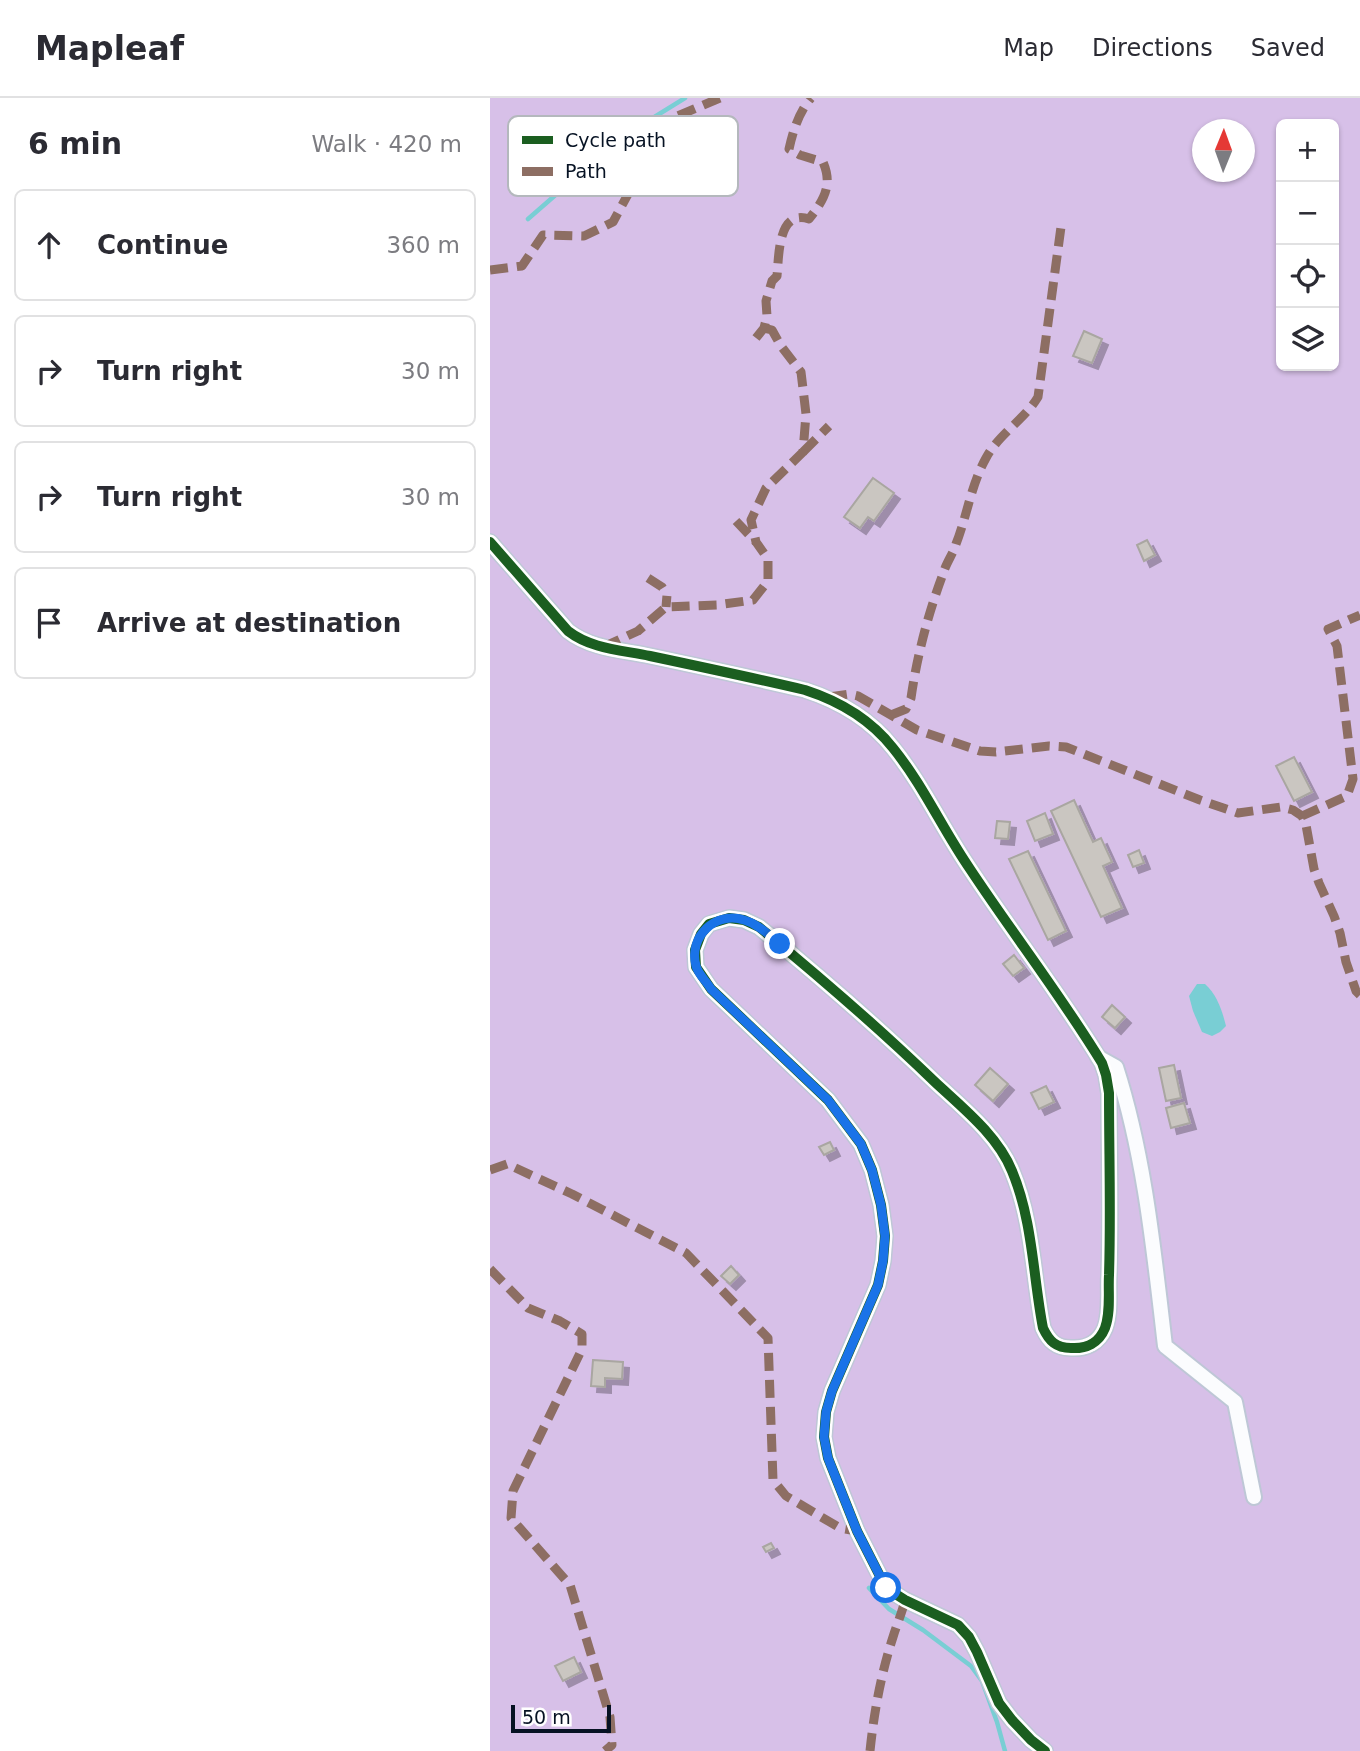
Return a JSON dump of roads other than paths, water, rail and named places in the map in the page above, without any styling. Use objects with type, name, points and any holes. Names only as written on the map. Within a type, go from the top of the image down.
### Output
[{"type":"street","points":[[490,542],[578,639],[603,647],[805,690],[826,697],[855,713],[873,728],[892,747],[968,868],[1098,1057],[1106,1075],[1109,1093],[1110,1240],[1107,1316],[1104,1330],[1094,1344],[1082,1348],[1058,1347],[1048,1339],[1043,1328],[1025,1213],[1013,1173],[1007,1158],[984,1129],[890,1039],[759,927],[744,920],[729,918],[709,924],[701,934],[695,950],[696,967],[711,989],[828,1100],[861,1144],[872,1170],[885,1236],[883,1261],[878,1285],[832,1391],[826,1412],[824,1437],[828,1458],[857,1531],[886,1588],[958,1625],[969,1637],[999,1703],[1031,1740],[1045,1751]]},
{"type":"street","points":[[1098,1057],[1116,1067],[1123,1088],[1151,1231],[1165,1346],[1235,1402],[1254,1497]]},
{"type":"water","points":[[1197,984],[1205,984],[1213,993],[1226,1026],[1212,1036],[1202,1032],[1193,1011],[1189,996]]},
{"type":"waterway","points":[[656,116],[685,98]]},
{"type":"waterway","points":[[528,219],[554,196]]},
{"type":"waterway","points":[[869,1588],[889,1609],[923,1630],[971,1666],[982,1681],[1005,1751]]}]
